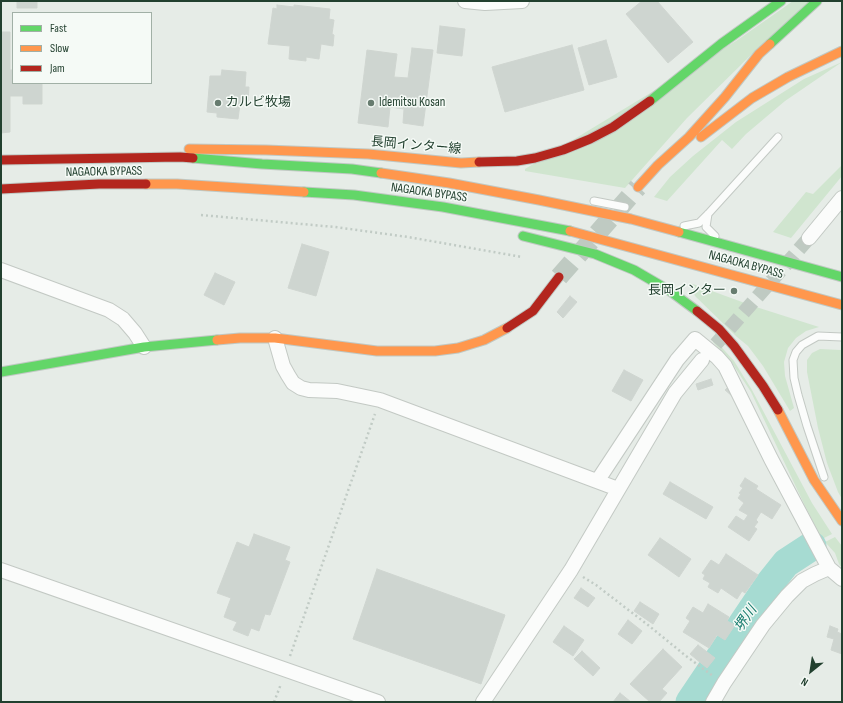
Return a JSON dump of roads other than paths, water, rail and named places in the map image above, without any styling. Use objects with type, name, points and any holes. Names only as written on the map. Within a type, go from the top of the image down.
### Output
[{"type":"main road","name":"長岡インター線","points":[[151,148],[266,150],[361,154],[461,163],[517,162],[535,158],[563,150],[590,139],[613,127],[640,109],[721,44],[781,1]]},
{"type":"main road","points":[[638,188],[658,166],[689,137],[759,54],[817,1]]},
{"type":"main road","points":[[658,166],[689,146],[752,98],[788,77],[842,51]]},
{"type":"main road","points":[[1,160],[52,150]]},
{"type":"main road","name":"NAGAOKA BYPASS","points":[[1,160],[180,157],[262,164],[352,169],[449,183],[631,219],[842,278]]},
{"type":"main road","name":"NAGAOKA BYPASS","points":[[1,189],[99,184],[177,184],[354,195],[443,207],[564,230],[842,305]]},
{"type":"main road","points":[[255,188],[325,203]]},
{"type":"main road","points":[[514,235],[595,254],[616,262],[645,276],[670,291],[703,315],[719,329],[734,346],[763,386],[777,408],[814,480],[840,519]]},
{"type":"main road","points":[[755,254],[775,252],[814,260]]},
{"type":"main road","points":[[1,372],[144,347],[240,338],[275,338],[377,351],[435,351],[458,348],[484,340],[514,324],[533,311],[559,277]]},
{"type":"street","points":[[465,1],[485,3],[522,1]]},
{"type":"street","points":[[809,238],[842,198]]},
{"type":"street","points":[[1,270],[108,310],[123,319],[144,347]]},
{"type":"street","points":[[275,338],[283,366],[293,383],[301,388],[309,390],[337,391],[380,400],[598,480],[618,489]]},
{"type":"street","points":[[598,480],[677,360],[695,339],[717,357],[725,366],[771,460],[829,568],[842,579]]},
{"type":"street","points":[[483,702],[571,570],[675,393],[702,360]]},
{"type":"street","points":[[713,702],[763,625],[787,596],[802,581],[829,568]]},
{"type":"street","points":[[1,570],[378,702]]},
{"type":"lane","points":[[642,214],[661,227],[680,227],[699,223],[778,137]]},
{"type":"lane","points":[[538,200],[559,197]]},
{"type":"lane","points":[[588,200],[629,208]]},
{"type":"lane","points":[[708,214],[706,227],[714,235],[731,247]]},
{"type":"lane","points":[[840,519],[806,426],[794,378],[793,360],[796,352],[802,345],[818,336],[842,337]]},
{"type":"waterway","name":"堺川","points":[[690,702],[770,583],[786,563],[812,546]]},
{"type":"tunnel","points":[[559,277],[638,187]]},
{"type":"tunnel","points":[[702,360],[809,238]]},
{"type":"place","name":"カルビ牧場","points":[[218,103]]},
{"type":"place","name":"Idemitsu Kosan","points":[[371,103]]},
{"type":"place","name":"長岡インター","points":[[734,291]]}]
